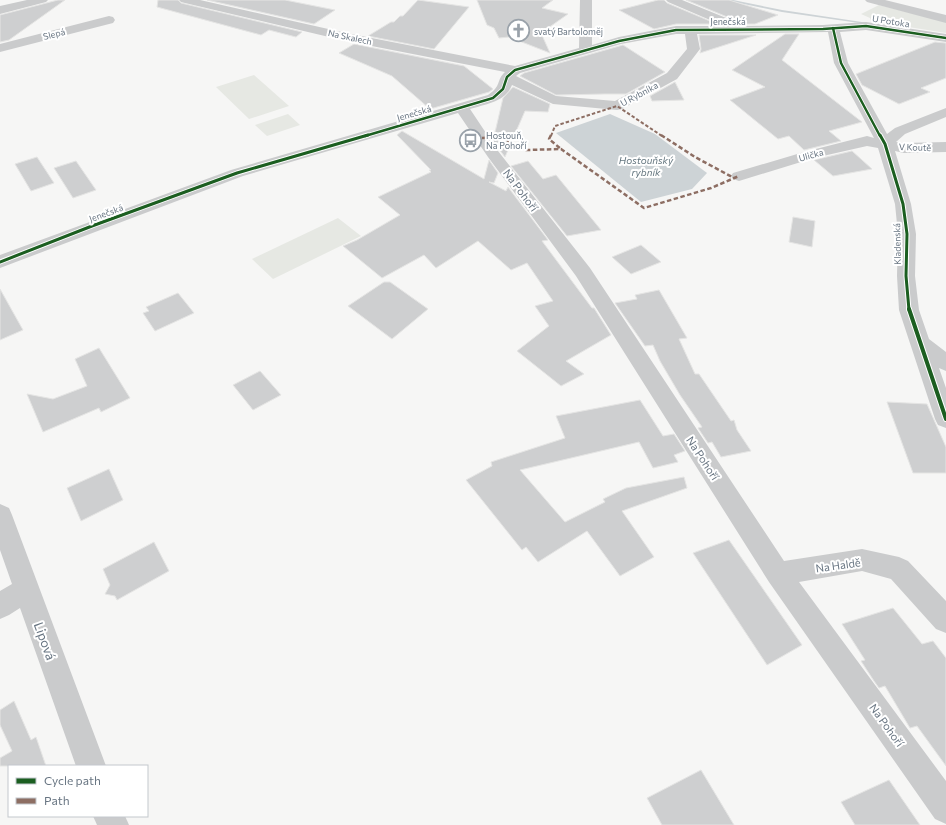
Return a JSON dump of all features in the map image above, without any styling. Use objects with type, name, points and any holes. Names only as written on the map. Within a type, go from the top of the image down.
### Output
[{"type":"street","points":[[0,10],[42,0]]},
{"type":"street","name":"Na Skalech","points":[[185,0],[511,74]]},
{"type":"street","points":[[585,51],[586,0]]},
{"type":"street","points":[[672,0],[741,29]]},
{"type":"street","points":[[863,1],[946,19]]},
{"type":"street","points":[[833,28],[844,24],[852,16]]},
{"type":"street","name":"Slepá","points":[[0,48],[109,20]]},
{"type":"street","name":"U Potoka","points":[[833,28],[866,26],[946,38]]},
{"type":"street","name":"Jenečská","points":[[0,262],[92,226],[237,173],[493,98],[502,93],[511,74],[535,63],[660,32],[690,29],[833,28]]},
{"type":"street","name":"Kladenská","points":[[833,28],[841,63],[885,144],[903,204],[907,234],[906,276],[909,310],[946,419]]},
{"type":"street","name":"U Rybníka","points":[[511,74],[553,100],[618,106],[672,76],[694,49],[690,29]]},
{"type":"street","name":"Na Pohoří","points":[[462,107],[493,154],[583,272],[778,574],[946,808]]},
{"type":"street","points":[[885,144],[900,131],[946,112]]},
{"type":"street","name":"Ulička","points":[[739,176],[809,155],[867,141],[885,144]]},
{"type":"street","name":"V Koutě","points":[[885,144],[904,148],[946,147]]},
{"type":"street","points":[[920,343],[946,363]]},
{"type":"street","name":"Lipová","points":[[0,515],[91,765]]},
{"type":"street","name":"Na Haldě","points":[[778,574],[862,560],[899,569],[946,620]]},
{"type":"street","points":[[0,606],[26,589]]},
{"type":"shaded area","points":[[879,5],[946,22],[946,33],[871,21],[870,18],[861,14]]},
{"type":"shaded area","points":[[254,75],[289,106],[249,119],[216,87]]},
{"type":"shaded area","points":[[288,114],[300,125],[267,136],[255,125]]},
{"type":"shaded area","points":[[338,218],[361,236],[273,279],[252,259]]},
{"type":"water","name":"Hostouňský rybník","points":[[610,114],[655,134],[707,173],[692,189],[641,202],[556,133]]},
{"type":"building","points":[[58,0],[65,0],[9,40],[0,42],[0,15]]},
{"type":"building","points":[[158,0],[178,0],[181,3],[302,32],[296,37],[269,30],[261,35],[157,7]]},
{"type":"building","points":[[207,0],[285,0],[335,10],[314,24]]},
{"type":"building","points":[[418,0],[469,7],[434,49],[368,36],[391,22],[394,22],[400,16],[403,16]]},
{"type":"building","points":[[477,0],[553,0],[542,8],[568,14],[541,33],[550,53],[509,37],[499,38],[494,28],[487,25]]},
{"type":"building","points":[[658,0],[664,0],[667,3],[717,24],[676,24],[654,29],[619,10]]},
{"type":"building","points":[[686,0],[729,0],[778,15],[755,24],[739,24],[737,21]]},
{"type":"building","points":[[785,34],[799,34],[782,60],[862,122],[829,131],[841,141],[804,150],[789,136],[778,139],[730,100],[765,87],[732,70]]},
{"type":"building","points":[[699,35],[756,35],[700,53],[701,49]]},
{"type":"building","points":[[935,42],[946,43],[946,78],[921,88],[930,92],[899,104],[862,85],[856,74]]},
{"type":"building","points":[[354,44],[464,66],[493,89],[489,92],[430,109],[392,76],[339,53]]},
{"type":"building","points":[[623,45],[665,72],[626,94],[556,95],[520,76],[524,73]]},
{"type":"building","points":[[675,82],[684,100],[652,101],[650,96]]},
{"type":"building","points":[[513,87],[550,104],[548,112],[525,111],[505,157],[493,141],[503,98]]},
{"type":"building","points":[[402,131],[484,179],[489,160],[498,173],[494,183],[489,182],[506,191],[508,187],[548,240],[542,241],[592,308],[594,308],[611,335],[566,361],[584,374],[561,386],[517,351],[549,326],[535,306],[553,301],[527,263],[511,270],[478,241],[436,268],[424,255],[382,278],[343,246],[357,240],[400,215],[378,197],[431,172],[429,170],[431,170],[397,135]]},
{"type":"building","points":[[852,151],[872,169],[833,176],[814,160]]},
{"type":"building","points":[[37,157],[54,183],[31,191],[15,164]]},
{"type":"building","points":[[76,161],[96,190],[73,198],[54,168]]},
{"type":"building","points":[[528,161],[543,179],[556,175],[601,230],[567,236],[511,166]]},
{"type":"building","points":[[793,217],[815,221],[812,247],[789,242]]},
{"type":"building","points":[[641,245],[661,262],[631,274],[612,257]]},
{"type":"building","points":[[384,282],[390,282],[428,309],[392,339],[348,306]]},
{"type":"building","points":[[0,289],[23,330],[0,340]]},
{"type":"building","points":[[659,290],[687,338],[679,339],[695,374],[699,374],[731,421],[734,420],[737,430],[751,451],[721,457],[712,442],[708,443],[698,428],[702,427],[680,395],[660,361],[653,345],[645,346],[615,303],[637,299],[635,295]]},
{"type":"building","points":[[178,293],[194,313],[155,331],[143,313],[149,311],[146,307]]},
{"type":"building","points":[[99,348],[130,398],[101,412],[99,408],[43,432],[27,394],[53,399],[87,386],[75,359]]},
{"type":"building","points":[[260,371],[281,395],[253,410],[233,385]]},
{"type":"building","points":[[640,400],[663,436],[674,434],[685,451],[674,455],[678,462],[653,468],[639,442],[520,470],[565,522],[605,502],[603,499],[626,488],[684,477],[687,488],[622,511],[654,557],[620,576],[587,531],[538,562],[526,547],[522,550],[466,480],[492,466],[491,462],[565,438],[556,416]]},
{"type":"building","points":[[887,402],[927,404],[946,447],[946,473],[913,473]]},
{"type":"building","points":[[109,469],[123,500],[81,521],[67,488]]},
{"type":"building","points":[[729,540],[802,645],[767,665],[693,553]]},
{"type":"building","points":[[154,542],[169,571],[117,600],[115,596],[105,594],[110,585],[103,569]]},
{"type":"building","points":[[893,608],[922,644],[933,641],[946,658],[946,766],[917,726],[910,728],[885,686],[879,688],[861,661],[865,660],[842,624]]},
{"type":"building","points":[[14,701],[31,740],[36,737],[46,765],[0,766],[0,758],[12,751],[0,725],[0,710]]},
{"type":"building","points":[[701,770],[734,825],[662,825],[647,798]]},
{"type":"building","points":[[889,780],[920,825],[855,825],[841,802]]},
{"type":"waterway","points":[[727,0],[782,11],[873,24]]},
{"type":"marked path","points":[[561,149],[549,139],[555,126],[617,106],[695,157],[734,178]]},
{"type":"marked path","points":[[482,138],[506,137],[510,144],[526,150],[561,149],[644,208],[711,188],[739,176]]},
{"type":"cycle path","points":[[0,262],[92,226],[237,173],[493,98],[503,89],[506,84],[507,77],[515,70],[619,41],[676,30],[823,29],[866,26],[946,38]]},
{"type":"cycle path","points":[[833,28],[841,63],[885,144],[903,204],[907,234],[906,276],[909,310],[946,419]]},
{"type":"place","name":"svatý Bartoloměj","points":[[518,31]]},
{"type":"place","name":"Hostouň, Na Pohoří","points":[[470,140]]}]
